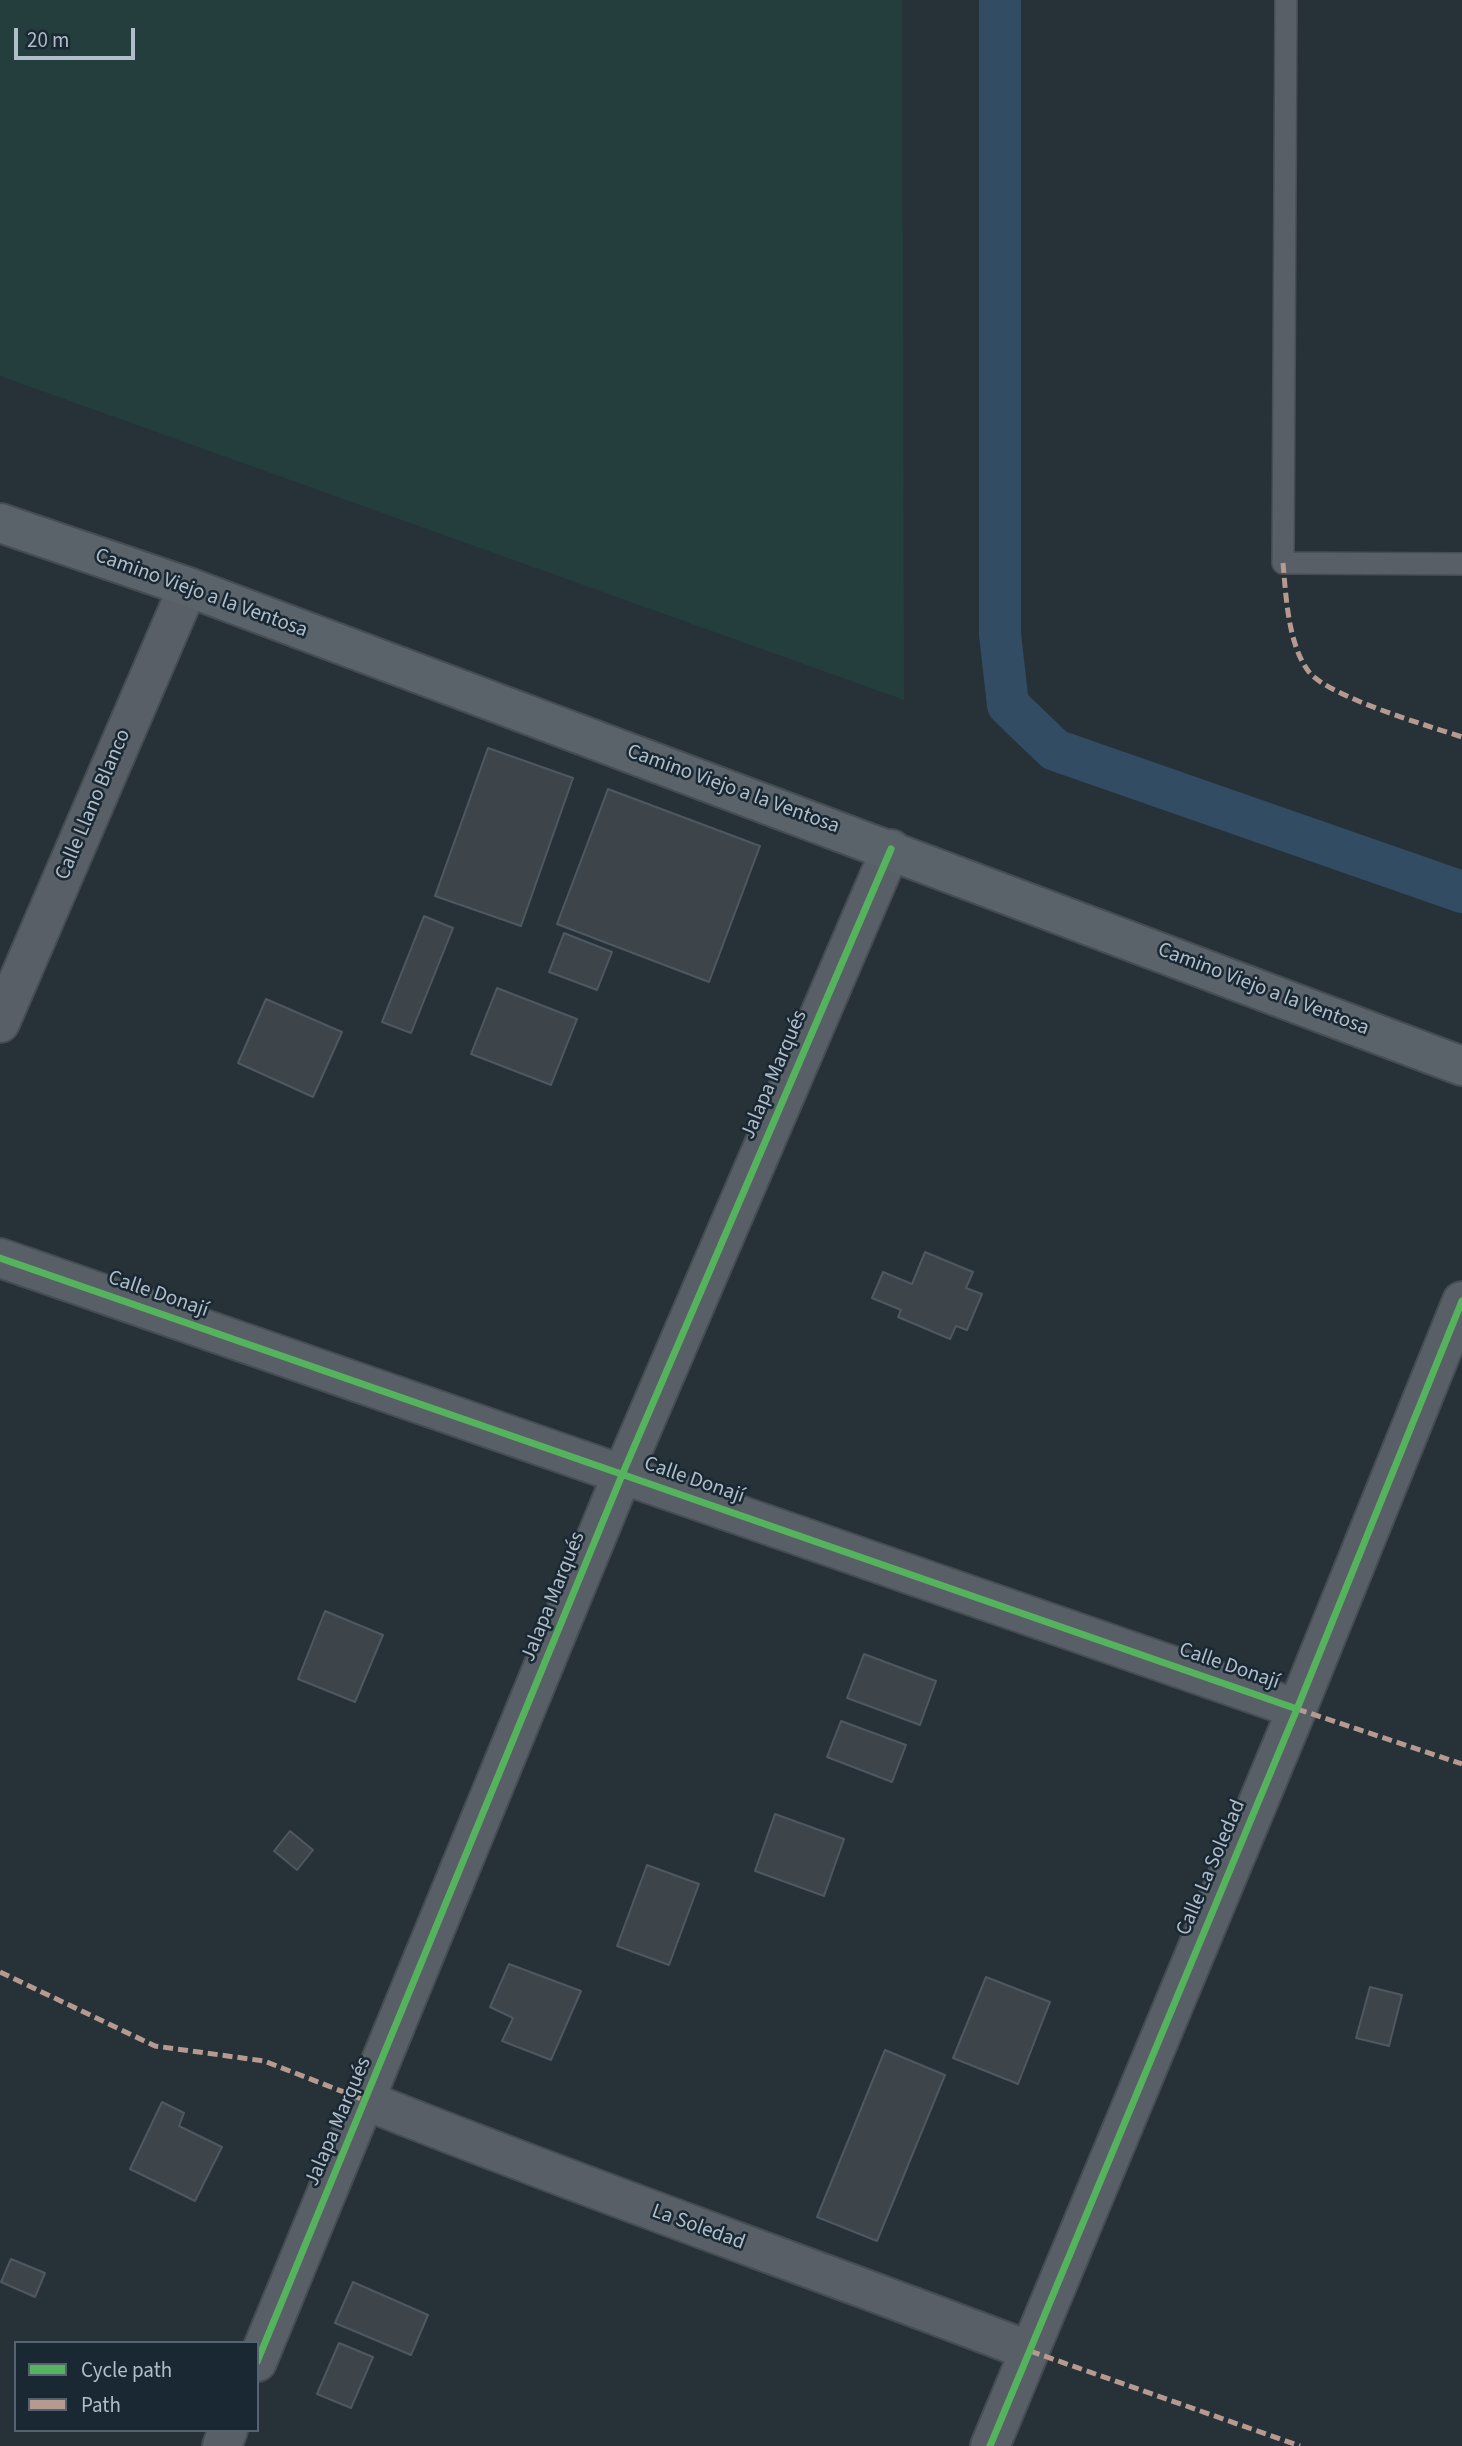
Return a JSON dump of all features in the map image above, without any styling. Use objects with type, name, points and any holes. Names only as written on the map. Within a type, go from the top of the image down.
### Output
[{"type":"main road","name":"Camino Viejo a la Ventosa","points":[[0,523],[188,587],[891,849],[1462,1066]]},
{"type":"street","name":"Calle Llano Blanco","points":[[0,1023],[188,587]]},
{"type":"street","name":"Jalapa Marqués","points":[[259,2357],[367,2101],[622,1475],[891,849]]},
{"type":"street","name":"Calle Donají","points":[[0,1258],[1297,1709]]},
{"type":"street","name":"Calle La Soledad","points":[[990,2446],[1297,1709],[1462,1301]]},
{"type":"street","name":"La Soledad","points":[[367,2101],[550,2175],[845,2280],[1030,2351]]},
{"type":"lane","points":[[1286,0],[1283,563],[1462,564]]},
{"type":"green space","points":[[0,0],[902,0],[904,700],[0,376]]},
{"type":"building","points":[[488,748],[573,778],[521,926],[435,896]]},
{"type":"building","points":[[608,789],[760,846],[709,982],[557,924]]},
{"type":"building","points":[[424,916],[453,928],[411,1033],[382,1022]]},
{"type":"building","points":[[564,933],[612,952],[597,990],[549,972]]},
{"type":"building","points":[[497,988],[577,1019],[551,1085],[471,1054]]},
{"type":"building","points":[[266,999],[342,1032],[313,1097],[238,1063]]},
{"type":"building","points":[[925,1252],[973,1272],[966,1288],[982,1294],[967,1330],[956,1326],[950,1339],[898,1317],[901,1310],[872,1298],[883,1272],[912,1284]]},
{"type":"building","points":[[325,1611],[383,1635],[355,1702],[298,1679]]},
{"type":"building","points":[[864,1654],[936,1681],[920,1725],[847,1698]]},
{"type":"building","points":[[841,1721],[906,1745],[892,1782],[827,1757]]},
{"type":"building","points":[[775,1814],[844,1839],[824,1896],[755,1871]]},
{"type":"building","points":[[290,1831],[313,1850],[297,1870],[274,1851]]},
{"type":"building","points":[[647,1865],[699,1884],[669,1965],[617,1946]]},
{"type":"building","points":[[509,1964],[581,1991],[551,2060],[502,2041],[513,2018],[490,2007]]},
{"type":"building","points":[[986,1977],[1050,2002],[1018,2084],[953,2058]]},
{"type":"building","points":[[1370,1987],[1402,1995],[1389,2046],[1356,2038]]},
{"type":"building","points":[[885,2050],[945,2075],[877,2241],[817,2217]]},
{"type":"building","points":[[162,2102],[184,2113],[179,2126],[222,2147],[195,2201],[130,2169]]},
{"type":"building","points":[[11,2259],[45,2273],[35,2297],[1,2282]]},
{"type":"building","points":[[353,2282],[428,2315],[411,2355],[335,2323]]},
{"type":"building","points":[[339,2343],[373,2357],[351,2408],[317,2394]]},
{"type":"waterway","points":[[1000,0],[1000,634],[1008,705],[1055,750],[1462,892]]},
{"type":"marked path","points":[[1283,563],[1292,634],[1309,672],[1320,682],[1357,701],[1462,737]]},
{"type":"marked path","points":[[1297,1709],[1462,1764]]},
{"type":"marked path","points":[[0,1972],[155,2046],[264,2061],[367,2101]]},
{"type":"marked path","points":[[1030,2351],[1300,2446]]},
{"type":"cycle path","points":[[259,2357],[622,1475],[891,849]]},
{"type":"cycle path","points":[[0,1258],[1297,1709]]},
{"type":"cycle path","points":[[990,2446],[1297,1709],[1462,1301]]}]
